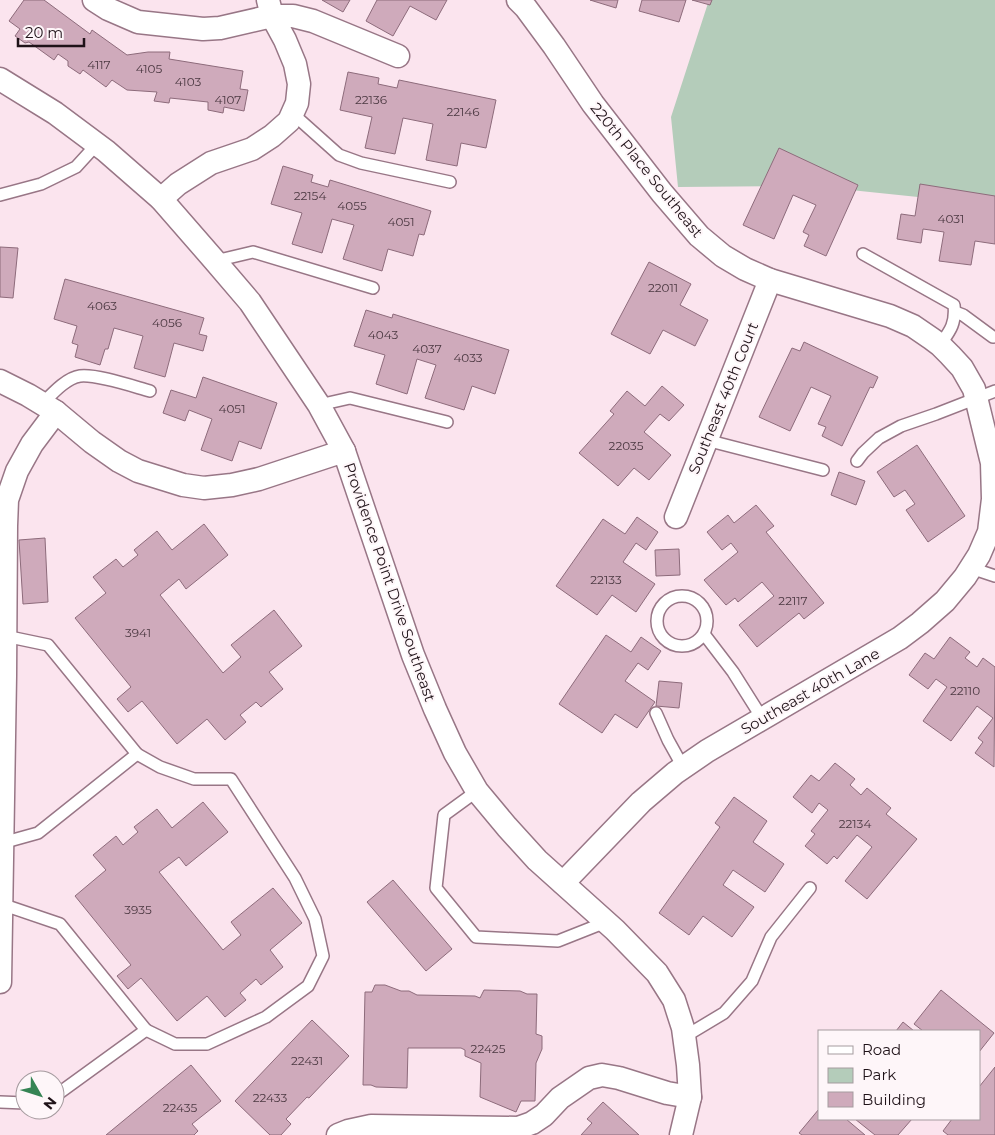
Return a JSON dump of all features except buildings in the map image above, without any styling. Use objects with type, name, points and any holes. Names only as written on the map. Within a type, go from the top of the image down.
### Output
[{"type":"street","points":[[94,0],[108,9],[138,22],[203,29],[220,28],[270,8],[313,21],[398,56]]},
{"type":"street","name":"220th Place Southeast","points":[[518,0],[554,46],[604,119],[662,194],[699,236],[723,256],[745,269],[770,280],[890,316],[913,326],[950,355],[962,368],[974,389],[986,394],[992,463]]},
{"type":"street","points":[[160,200],[178,184],[211,163],[252,149],[272,136],[289,120],[296,103],[299,84],[295,64],[270,8]]},
{"type":"street","name":"Providence Point Drive Southeast","points":[[0,79],[55,113],[106,151],[160,200],[215,260],[250,302],[319,406],[344,451],[413,655],[435,709],[455,753],[476,791],[537,860],[606,922],[657,973],[674,1000],[683,1028],[690,1097],[681,1135]]},
{"type":"street","name":"Southeast 40th Court","points":[[676,516],[770,280]]},
{"type":"street","points":[[0,381],[49,408],[119,461],[138,471],[183,485],[204,488],[232,485],[259,479],[344,451]]},
{"type":"street","points":[[0,982],[7,500],[18,470],[49,408]]},
{"type":"street","name":"Southeast 40th Lane","points":[[563,883],[641,802],[683,767],[762,718],[900,638],[944,601],[971,568],[989,532],[993,499],[992,463]]},
{"type":"street","points":[[338,1135],[371,1126],[518,1128],[532,1123],[544,1115],[560,1098],[589,1078],[602,1076],[620,1078],[690,1097]]},
{"type":"lane","points":[[292,113],[339,155],[361,163],[450,182]]},
{"type":"lane","points":[[0,194],[41,184],[76,168],[96,144]]},
{"type":"lane","points":[[215,260],[253,252],[373,288]]},
{"type":"lane","points":[[863,254],[954,305],[955,317],[950,332],[940,346]]},
{"type":"lane","points":[[955,312],[963,315],[993,337]]},
{"type":"lane","points":[[49,408],[63,384],[79,376],[96,377],[150,391]]},
{"type":"lane","points":[[857,461],[879,438],[901,426],[986,394]]},
{"type":"lane","points":[[319,406],[350,398],[446,422]]},
{"type":"lane","points":[[706,440],[823,470]]},
{"type":"lane","points":[[971,568],[995,576]]},
{"type":"lane","points":[[676,597],[692,598],[699,603],[707,618],[704,634],[691,645],[684,647],[675,646],[668,642],[662,637],[656,622],[662,606],[668,600],[676,597]]},
{"type":"lane","points":[[704,634],[733,672],[762,718]]},
{"type":"lane","points":[[1,904],[60,924],[146,1030],[175,1044],[207,1044],[266,1017],[308,986],[323,956],[315,919],[295,878],[231,779],[194,779],[160,767],[137,754],[48,645],[5,636]]},
{"type":"lane","points":[[656,712],[668,740],[683,767]]},
{"type":"lane","points":[[2,843],[38,833],[137,754]]},
{"type":"lane","points":[[476,791],[444,815],[436,888],[476,937],[558,941],[606,922]]},
{"type":"lane","points":[[684,1036],[724,1013],[752,981],[771,937],[810,888]]},
{"type":"lane","points":[[65,1089],[146,1030]]},
{"type":"lane","points":[[0,1102],[15,1103]]},
{"type":"green space","points":[[709,0],[995,0],[995,205],[812,186],[678,187],[671,117]]}]
